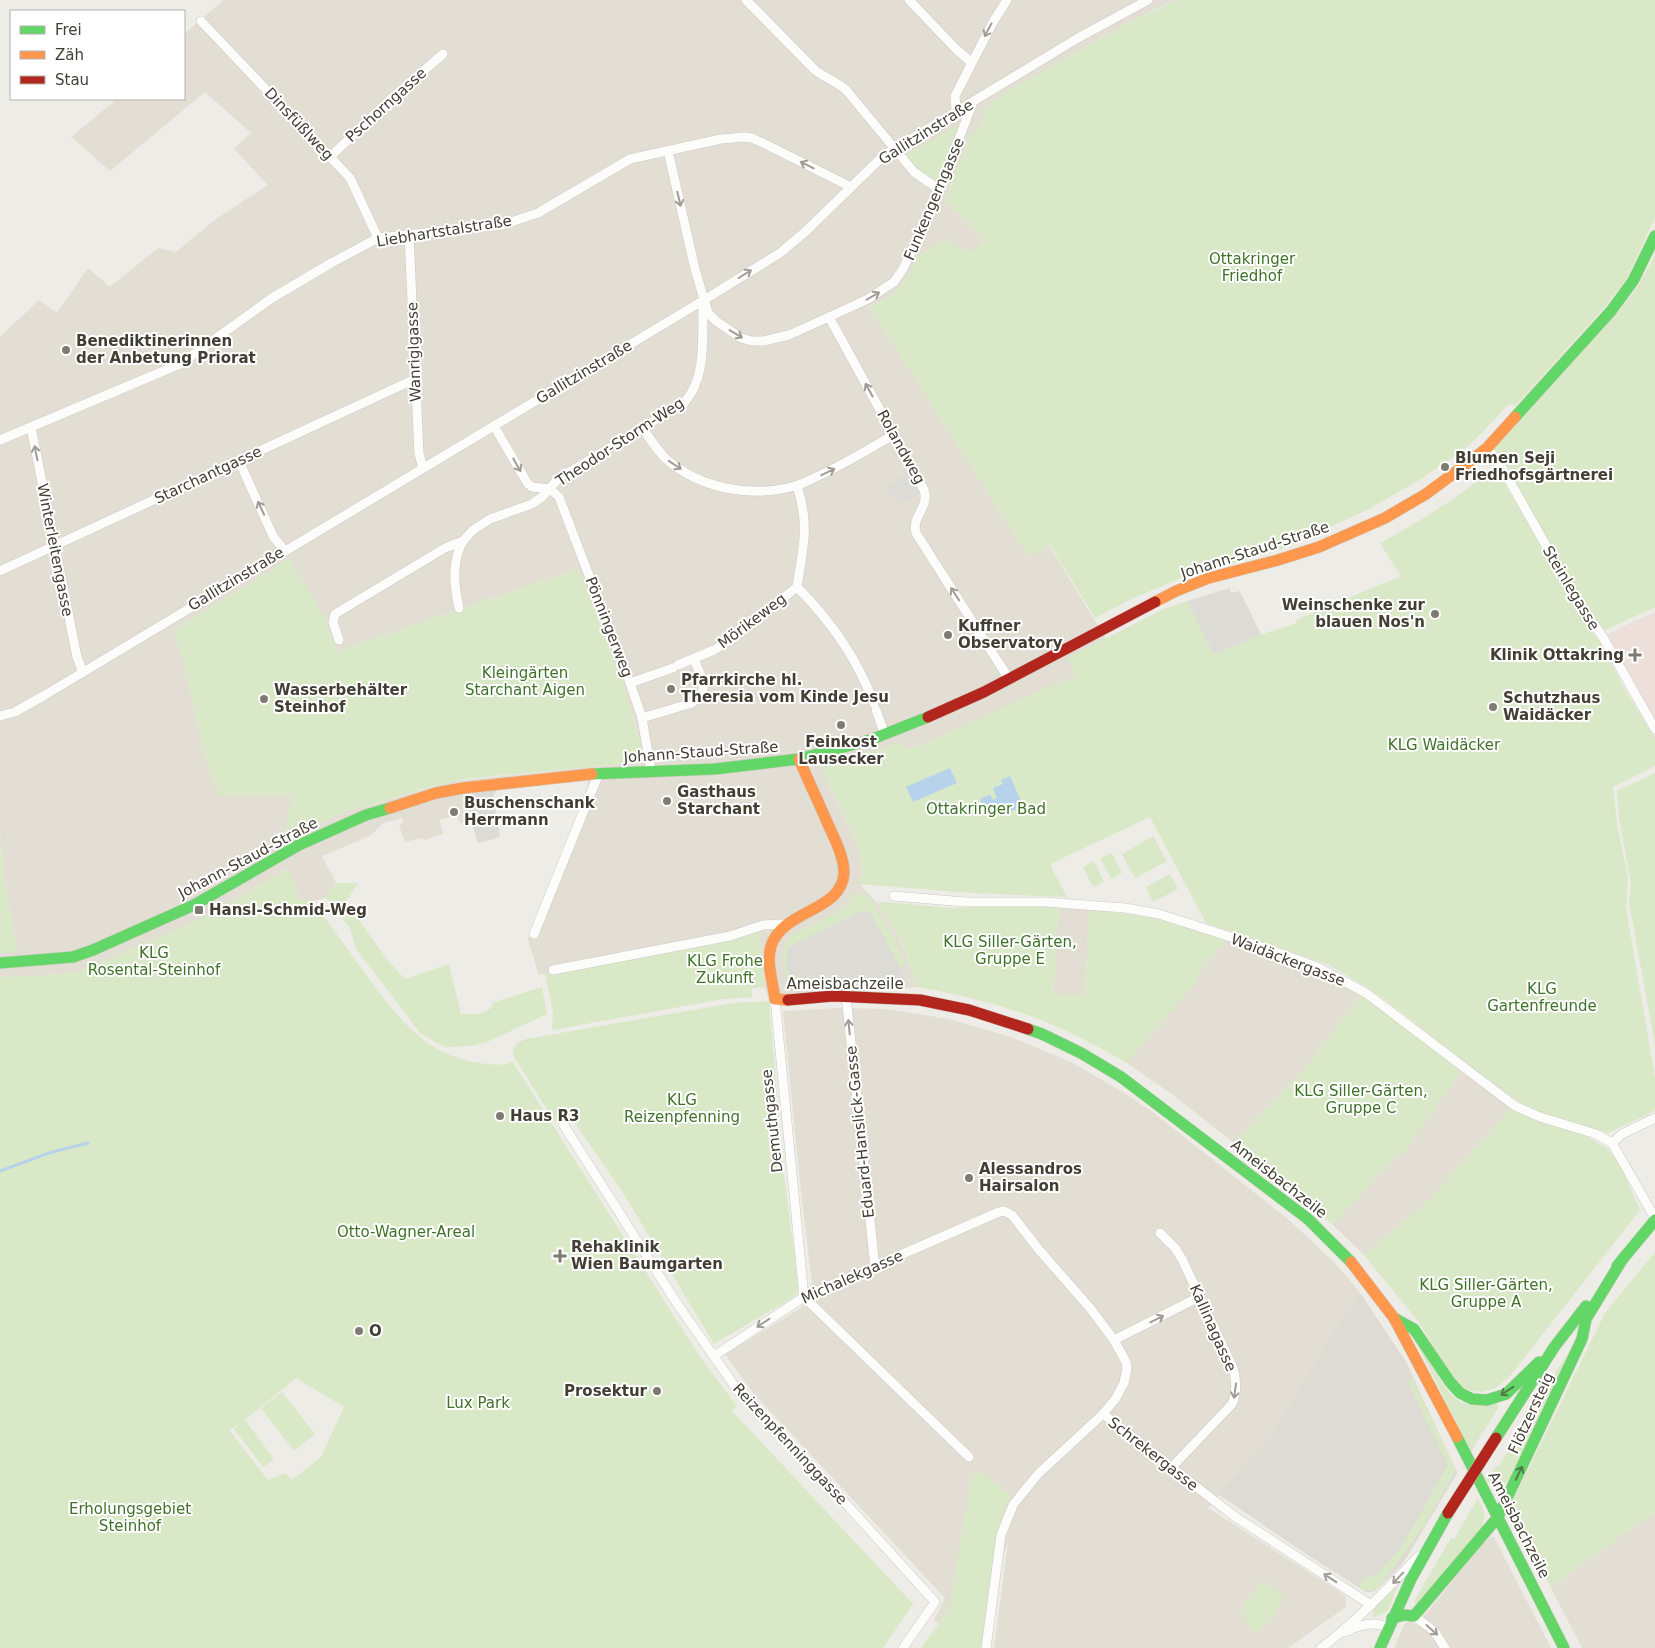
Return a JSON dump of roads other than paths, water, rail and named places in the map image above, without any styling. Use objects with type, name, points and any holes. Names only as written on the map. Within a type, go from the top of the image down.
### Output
[{"type":"street","points":[[746,0],[814,70],[821,76],[838,83],[847,91],[917,176],[940,190]]},
{"type":"street","points":[[909,0],[957,50],[972,62]]},
{"type":"street","points":[[956,111],[955,96],[1006,0]]},
{"type":"street","name":"Gallitzinstraße","points":[[0,716],[14,712],[83,672],[704,300],[780,252],[805,232],[881,158],[894,149],[1078,38],[1148,0]]},
{"type":"street","name":"Dinsfüßlweg","points":[[201,21],[350,178],[378,238]]},
{"type":"street","name":"Pschorngasse","points":[[330,157],[391,98],[444,54]]},
{"type":"street","name":"Funkengerngasse","points":[[704,300],[708,313],[716,321],[742,338],[763,342],[829,317],[868,299],[894,282],[910,255],[940,190],[973,102]]},
{"type":"street","name":"Liebhartstalstraße","points":[[0,440],[180,364],[272,298],[378,238],[502,225],[538,212],[630,159],[721,139],[736,137],[752,138],[851,187]]},
{"type":"street","points":[[668,151],[704,300]]},
{"type":"street","name":"Wanriglgasse","points":[[409,235],[418,454],[423,468]]},
{"type":"street","name":"Johann-Staud-Straße","points":[[0,963],[73,957],[93,950],[194,905],[298,845],[350,822],[403,803],[463,788],[599,773],[714,769],[799,760],[885,735],[959,704],[1182,589],[1219,574],[1282,559],[1319,547],[1367,526],[1416,500],[1463,467],[1486,448],[1611,311],[1633,281],[1655,236]]},
{"type":"street","name":"Theodor-Storm-Weg","points":[[339,640],[333,622],[335,614],[446,548],[464,541],[473,530],[490,519],[532,504],[550,489],[559,478],[684,403],[696,385],[699,374],[704,300]]},
{"type":"street","name":"Rolandweg","points":[[829,317],[926,493],[925,504],[915,524],[916,533],[1009,679]]},
{"type":"street","name":"Starchantgasse","points":[[0,571],[415,379]]},
{"type":"street","name":"Winterleitengasse","points":[[31,426],[77,657],[83,672]]},
{"type":"street","points":[[494,426],[528,484],[532,488],[550,489]]},
{"type":"street","points":[[643,429],[659,452],[703,482],[734,490],[750,491],[766,491],[797,486],[838,467],[893,435]]},
{"type":"street","name":"Steinlegasse","points":[[1486,448],[1504,471],[1571,590],[1604,639],[1622,674],[1655,729]]},
{"type":"street","points":[[239,461],[273,536],[284,550]]},
{"type":"street","name":"Mörikeweg","points":[[630,683],[714,650],[732,639],[797,587],[805,524],[802,502],[797,486]]},
{"type":"street","name":"Pönningerweg","points":[[550,489],[559,497],[630,683],[642,718],[650,771]]},
{"type":"street","points":[[459,608],[456,599],[455,570],[459,548],[464,541]]},
{"type":"street","points":[[797,587],[831,626],[850,654],[868,688],[885,735]]},
{"type":"street","points":[[642,718],[692,703],[702,694],[704,683],[694,659]]},
{"type":"street","points":[[553,970],[730,936],[763,925],[785,924],[831,899],[839,888],[844,872],[844,863],[799,760]]},
{"type":"street","points":[[534,934],[599,773]]},
{"type":"street","name":"Waidäckergasse","points":[[894,896],[965,902],[1045,902],[1125,908],[1159,914],[1265,948],[1317,968],[1355,986],[1515,1106],[1540,1117],[1596,1134],[1612,1143]]},
{"type":"street","name":"Demuthgasse","points":[[785,924],[776,933],[770,950],[804,1297]]},
{"type":"street","name":"Ameisbachzeile","points":[[775,998],[788,1000],[846,996],[920,1000],[970,1010],[1042,1034],[1081,1053],[1121,1077],[1308,1219],[1353,1264],[1394,1318],[1564,1648]]},
{"type":"street","name":"Eduard-Hanslick-Gasse","points":[[846,996],[875,1267]]},
{"type":"street","points":[[1655,1118],[1622,1134],[1612,1143],[1655,1219]]},
{"type":"street","name":"Reizenpfenninggasse","points":[[563,1124],[676,1302],[738,1391],[848,1506],[935,1602],[904,1648]]},
{"type":"street","name":"Schrekergasse","points":[[998,1212],[1004,1211],[1012,1215],[1040,1251],[1090,1308],[1114,1340],[1126,1362],[1126,1376],[1120,1391],[1102,1414],[1234,1516],[1371,1604]]},
{"type":"street","name":"Michalekgasse","points":[[714,1356],[804,1297],[998,1212]]},
{"type":"street","name":"Flötzersteig","points":[[1425,1550],[1555,1346],[1655,1219]]},
{"type":"street","name":"Kallinagasse","points":[[1160,1233],[1175,1248],[1182,1259],[1233,1368],[1236,1384],[1232,1404],[1171,1468]]},
{"type":"street","name":"Flötzersteig","points":[[1414,1616],[1498,1517],[1582,1338],[1586,1319],[1622,1260]]},
{"type":"street","points":[[804,1297],[969,1457]]},
{"type":"street","points":[[1114,1340],[1199,1298]]},
{"type":"street","points":[[1394,1318],[1414,1328],[1455,1390],[1464,1397],[1474,1400],[1486,1399],[1507,1393],[1555,1346]]},
{"type":"street","points":[[986,1648],[1001,1535],[1013,1505],[1038,1474],[1102,1414]]},
{"type":"street","points":[[1321,1648],[1340,1634],[1425,1550]]},
{"type":"street","points":[[1380,1648],[1405,1588],[1425,1550]]},
{"type":"street","points":[[1340,1634],[1365,1624],[1390,1623],[1405,1614],[1414,1616],[1434,1631],[1445,1648]]},
{"type":"water","points":[[950,768],[957,783],[913,802],[906,787]]},
{"type":"water","points":[[1010,776],[1023,806],[1009,812],[1007,807],[989,818],[980,799],[990,794],[993,800],[997,798],[993,788],[1003,784],[1001,780]]},
{"type":"waterway","points":[[0,1171],[49,1153],[88,1143]]},
{"type":"place","name":"Benediktinerinnen der Anbetung Priorat","points":[[66,350]]},
{"type":"place","name":"Blumen Seji Friedhofsgärtnerei","points":[[1445,467]]},
{"type":"place","name":"Weinschenke zur blauen Nos'n","points":[[1435,614]]},
{"type":"place","name":"Kuffner Observatory","points":[[948,635]]},
{"type":"place","name":"Klinik Ottakring","points":[[1635,655]]},
{"type":"place","name":"Pfarrkirche hl. Theresia vom Kinde Jesu","points":[[671,689]]},
{"type":"place","name":"Wasserbehälter Steinhof","points":[[264,699]]},
{"type":"place","name":"Schutzhaus Waidäcker","points":[[1493,707]]},
{"type":"place","name":"Feinkost Lausecker","points":[[841,725]]},
{"type":"place","name":"Gasthaus Starchant","points":[[667,801]]},
{"type":"place","name":"Buschenschank Herrmann","points":[[454,812]]},
{"type":"place","name":"Hansl-Schmid-Weg","points":[[199,910]]},
{"type":"place","name":"Haus R3","points":[[500,1116]]},
{"type":"place","name":"Alessandros Hairsalon","points":[[969,1178]]},
{"type":"place","name":"Rehaklinik Wien Baumgarten","points":[[560,1256]]},
{"type":"place","name":"O","points":[[359,1331]]},
{"type":"place","name":"Prosektur","points":[[657,1391]]},
{"type":"park label","name":"Ottakringer Friedhof","points":[[1252,268]]},
{"type":"park label","name":"Kleingärten Starchant Aigen","points":[[525,682]]},
{"type":"park label","name":"KLG Waidäcker","points":[[1444,745]]},
{"type":"park label","name":"Ottakringer Bad","points":[[986,809]]},
{"type":"park label","name":"KLG Siller-Gärten, Gruppe E","points":[[1010,950]]},
{"type":"park label","name":"KLG Rosental-Steinhof","points":[[154,962]]},
{"type":"park label","name":"KLG Frohe Zukunft","points":[[725,970]]},
{"type":"park label","name":"KLG Gartenfreunde","points":[[1542,998]]},
{"type":"park label","name":"KLG Siller-Gärten, Gruppe C","points":[[1361,1100]]},
{"type":"park label","name":"KLG Reizenpfenning","points":[[682,1108]]},
{"type":"park label","name":"Otto-Wagner-Areal","points":[[406,1232]]},
{"type":"park label","name":"KLG Siller-Gärten, Gruppe A","points":[[1486,1294]]},
{"type":"park label","name":"Lux Park","points":[[478,1403]]},
{"type":"park label","name":"Erholungsgebiet Steinhof","points":[[130,1518]]}]
